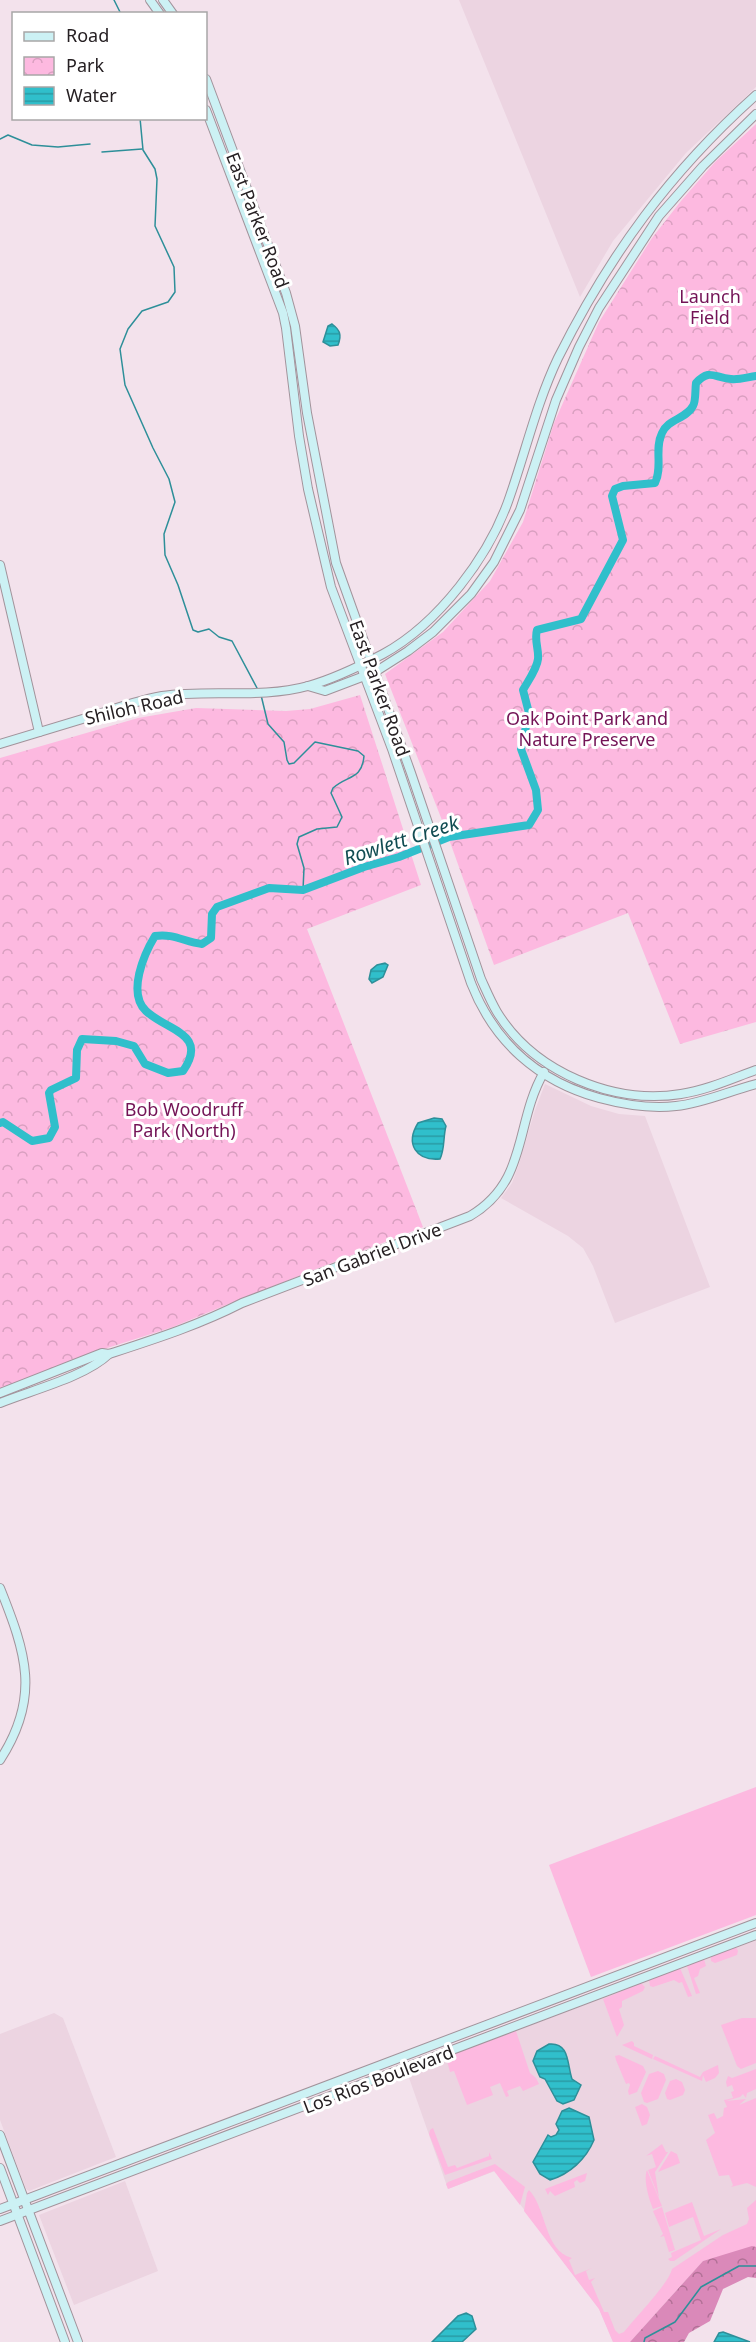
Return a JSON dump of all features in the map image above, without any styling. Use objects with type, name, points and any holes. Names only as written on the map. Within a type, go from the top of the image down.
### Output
[{"type":"main road","points":[[150,0],[160,12],[165,2]]},
{"type":"main road","name":"East Parker Road","points":[[207,82],[252,203],[286,328],[298,436],[331,587],[401,776],[471,983],[482,1009],[519,1057],[543,1074],[582,1094],[629,1106],[661,1107],[697,1103],[756,1084]]},
{"type":"main road","name":"Shiloh Road","points":[[0,744],[140,702],[202,692],[269,692],[308,686],[385,653],[424,624],[474,567],[493,535],[509,499],[550,378],[580,315],[623,244],[652,204],[719,128],[756,95]]},
{"type":"main road","points":[[745,105],[756,114]]},
{"type":"main road","name":"East Parker Road","points":[[207,113],[241,206],[287,297],[295,326],[304,392],[327,517],[343,585],[411,773],[481,979],[498,1014],[528,1047],[549,1065],[591,1085],[621,1093],[672,1095],[708,1088],[756,1070]]},
{"type":"main road","name":"Shiloh Road","points":[[308,686],[325,691],[375,672],[433,632],[471,594],[507,539],[525,498],[556,400],[592,321],[620,273],[659,216],[703,166],[756,114]]},
{"type":"main road","points":[[223,158],[234,155]]},
{"type":"main road","points":[[232,184],[243,180]]},
{"type":"main road","points":[[241,206],[252,203]]},
{"type":"main road","points":[[279,300],[287,297]]},
{"type":"main road","points":[[580,315],[592,321]]},
{"type":"main road","points":[[286,328],[295,326]]},
{"type":"main road","points":[[293,393],[304,392]]},
{"type":"main road","points":[[523,454],[536,458]]},
{"type":"main road","points":[[315,519],[327,517]]},
{"type":"main road","points":[[0,565],[39,732]]},
{"type":"main road","points":[[471,983],[481,979]]},
{"type":"main road","points":[[498,1032],[506,1024]]},
{"type":"main road","name":"San Gabriel Drive","points":[[0,1403],[87,1369],[109,1354],[201,1323],[242,1303],[470,1216],[480,1210],[494,1199],[507,1179],[535,1090],[549,1065]]},
{"type":"main road","name":"San Gabriel Drive","points":[[0,1393],[102,1353],[109,1354]]},
{"type":"main road","points":[[0,1588],[20,1642],[26,1677],[26,1692],[18,1728],[0,1761]]},
{"type":"main road","name":"Los Rios Boulevard","points":[[0,2209],[756,1923]]},
{"type":"main road","name":"Los Rios Boulevard","points":[[0,2221],[756,1935]]},
{"type":"main road","points":[[507,2017],[512,2028]]},
{"type":"main road","points":[[440,2056],[442,2046],[464,2034]]},
{"type":"main road","points":[[0,2135],[78,2342]]},
{"type":"main road","points":[[0,2168],[65,2342]]},
{"type":"main road","points":[[98,2172],[102,2183]]},
{"type":"main road","points":[[50,2300],[60,2296]]},
{"type":"shaded area","points":[[459,0],[756,0],[756,87],[686,153],[613,241],[580,297]]},
{"type":"shaded area","points":[[545,1084],[591,1106],[619,1114],[645,1116],[710,1287],[615,1323],[593,1266],[583,1248],[568,1236],[501,1198],[512,1183]]},
{"type":"shaded area","points":[[756,1940],[756,2247],[703,2261],[630,2342],[613,2342],[599,2309],[495,2171],[448,2189],[407,2072]]},
{"type":"shaded area","points":[[54,2013],[63,2018],[116,2157],[29,2191],[26,2189],[0,2120],[0,2034]]},
{"type":"shaded area","points":[[125,2181],[158,2271],[74,2305],[39,2215]]},
{"type":"green space","name":"Oak Point Park and Nature Preserve","points":[[756,124],[756,1022],[680,1044],[628,913],[494,965],[445,828],[385,674],[443,632],[490,581],[523,522],[554,423],[599,322],[652,238],[681,201],[715,162]]},
{"type":"green space","name":"Bob Woodruff Park (North)","points":[[360,695],[421,885],[307,929],[423,1227],[173,1327],[101,1350],[0,1390],[0,758],[138,718],[196,708],[286,711],[310,709]]},
{"type":"green space","points":[[756,1787],[756,1915],[591,1977],[549,1865]]},
{"type":"green space","points":[[736,1947],[737,1955],[715,1963],[711,1961],[711,1956]]},
{"type":"green space","points":[[704,1959],[706,1966],[700,1969],[698,1976],[694,1978],[700,1993],[696,1994],[687,1966]]},
{"type":"green space","points":[[680,1968],[692,1996],[688,1997],[682,1982],[674,1980],[650,1986],[649,1980]]},
{"type":"green space","points":[[641,1983],[645,1987],[643,1991],[622,2001],[622,2007],[619,2009],[624,2025],[617,2037],[603,1999]]},
{"type":"green space","points":[[742,2018],[756,2018],[756,2063],[741,2069],[737,2066],[721,2025]]},
{"type":"green space","points":[[516,2031],[530,2073],[539,2084],[523,2091],[520,2086],[507,2091],[509,2096],[506,2097],[500,2083],[490,2087],[493,2095],[467,2105],[454,2071],[450,2072],[446,2057]]},
{"type":"green space","points":[[632,2041],[634,2046],[653,2055],[652,2059],[622,2045]]},
{"type":"green space","points":[[619,2055],[643,2066],[646,2072],[637,2092],[629,2095],[630,2085],[626,2084],[615,2056]]},
{"type":"green space","points":[[655,2056],[700,2077],[703,2072],[718,2065],[719,2073],[715,2078],[706,2082],[703,2075],[702,2081],[653,2059]]},
{"type":"green space","points":[[756,2069],[756,2089],[747,2093],[746,2098],[743,2094],[726,2101],[746,2099],[739,2105],[756,2098],[756,2187],[747,2183],[731,2187],[733,2185],[729,2175],[719,2176],[706,2140],[715,2133],[708,2115],[714,2113],[717,2119],[723,2116],[724,2108],[727,2107],[724,2100],[733,2098],[732,2085],[727,2087],[728,2076],[732,2078]]},
{"type":"green space","points":[[658,2071],[664,2074],[666,2080],[658,2099],[644,2102],[641,2093],[649,2074]]},
{"type":"green space","points":[[676,2079],[682,2082],[685,2090],[683,2095],[667,2099],[665,2093],[670,2081]]},
{"type":"green space","points":[[642,2104],[647,2107],[650,2115],[647,2124],[642,2126],[635,2107]]},
{"type":"green space","points":[[433,2128],[448,2167],[455,2165],[457,2168],[489,2156],[489,2152],[492,2159],[445,2175],[429,2134]]},
{"type":"green space","points":[[662,2144],[668,2152],[655,2172],[659,2198],[648,2170],[656,2167],[652,2154],[646,2156]]},
{"type":"green space","points":[[671,2151],[677,2154],[680,2163],[658,2172]]},
{"type":"green space","points":[[495,2164],[525,2187],[520,2205],[494,2171],[448,2189],[446,2184],[448,2182]]},
{"type":"green space","points":[[647,2170],[662,2206],[653,2209],[646,2184]]},
{"type":"green space","points":[[587,2173],[585,2181],[580,2183],[577,2180],[574,2182],[575,2187],[555,2196],[550,2191],[548,2195],[545,2189]]},
{"type":"green space","points":[[529,2190],[535,2198],[556,2247],[563,2254],[572,2258],[569,2260],[575,2275],[592,2268],[586,2271],[589,2280],[595,2278],[591,2282],[604,2312],[608,2312],[619,2334],[624,2332],[665,2283],[672,2269],[723,2235],[747,2224],[749,2219],[747,2208],[756,2200],[756,2247],[703,2261],[630,2342],[613,2342],[599,2309],[524,2211]]},
{"type":"green space","points":[[692,2202],[704,2236],[721,2229],[674,2261],[670,2261],[668,2259],[672,2257],[671,2253],[701,2240],[693,2217],[669,2227],[665,2213]]},
{"type":"green space","points":[[662,2207],[675,2250],[669,2252],[664,2236],[660,2237],[663,2234],[653,2211]]},
{"type":"green space","points":[[752,2246],[756,2247],[756,2278],[748,2277],[723,2289],[710,2321],[689,2333],[684,2342],[630,2342],[703,2261]]},
{"type":"water","points":[[332,324],[340,338],[338,345],[330,346],[323,342],[328,326]]},
{"type":"water","points":[[385,963],[388,965],[383,977],[372,983],[369,979],[371,970]]},
{"type":"water","points":[[434,1118],[442,1119],[446,1126],[440,1159],[432,1159],[419,1154],[413,1144],[414,1131],[418,1123]]},
{"type":"water","points":[[549,2044],[561,2047],[566,2056],[572,2079],[581,2085],[574,2100],[563,2104],[557,2101],[545,2079],[540,2077],[533,2061],[537,2051]]},
{"type":"water","points":[[569,2108],[589,2117],[594,2140],[587,2153],[576,2165],[550,2180],[540,2174],[533,2162],[548,2135],[551,2137],[556,2135],[559,2130],[556,2124],[562,2111]]},
{"type":"water","points":[[466,2313],[472,2316],[476,2329],[462,2342],[432,2342],[458,2316]]},
{"type":"water","points":[[723,2332],[750,2342],[714,2342],[719,2333]]},
{"type":"waterway","points":[[114,0],[120,12]]},
{"type":"waterway","points":[[140,120],[143,150],[155,169],[157,179],[155,226],[174,267],[175,292],[168,302],[142,311],[128,329],[120,349],[125,385],[169,479],[175,502],[164,534],[165,555],[193,630],[198,632],[209,629],[219,637],[232,641],[257,688]]},
{"type":"waterway","points":[[0,139],[8,135],[32,145],[58,147],[90,144]]},
{"type":"waterway","points":[[102,152],[142,149]]},
{"type":"waterway","name":"Rowlett Creek","points":[[0,1123],[3,1122],[32,1141],[49,1138],[55,1127],[49,1093],[76,1078],[77,1050],[82,1039],[116,1041],[134,1046],[145,1064],[168,1073],[183,1071],[190,1058],[191,1048],[188,1041],[182,1034],[146,1011],[140,1003],[138,994],[142,963],[155,936],[168,936],[202,944],[211,938],[212,914],[217,907],[269,888],[303,890],[449,837],[529,825],[538,810],[536,790],[521,749],[529,713],[523,690],[537,663],[537,630],[581,619],[623,540],[612,496],[615,489],[655,483],[662,433],[668,425],[686,414],[693,406],[696,383],[709,375],[734,379],[756,376]]},
{"type":"waterway","points":[[261,695],[268,724],[284,742],[289,764],[294,763],[315,742],[358,751],[364,756],[363,764],[357,773],[338,784],[331,793],[342,817],[337,827],[317,829],[299,837],[297,844],[304,868],[303,890]]},
{"type":"waterway","points":[[644,2342],[645,2338],[675,2322],[701,2287],[739,2266],[756,2266]]},
{"type":"park label","name":"Launch Field","points":[[710,306]]}]
